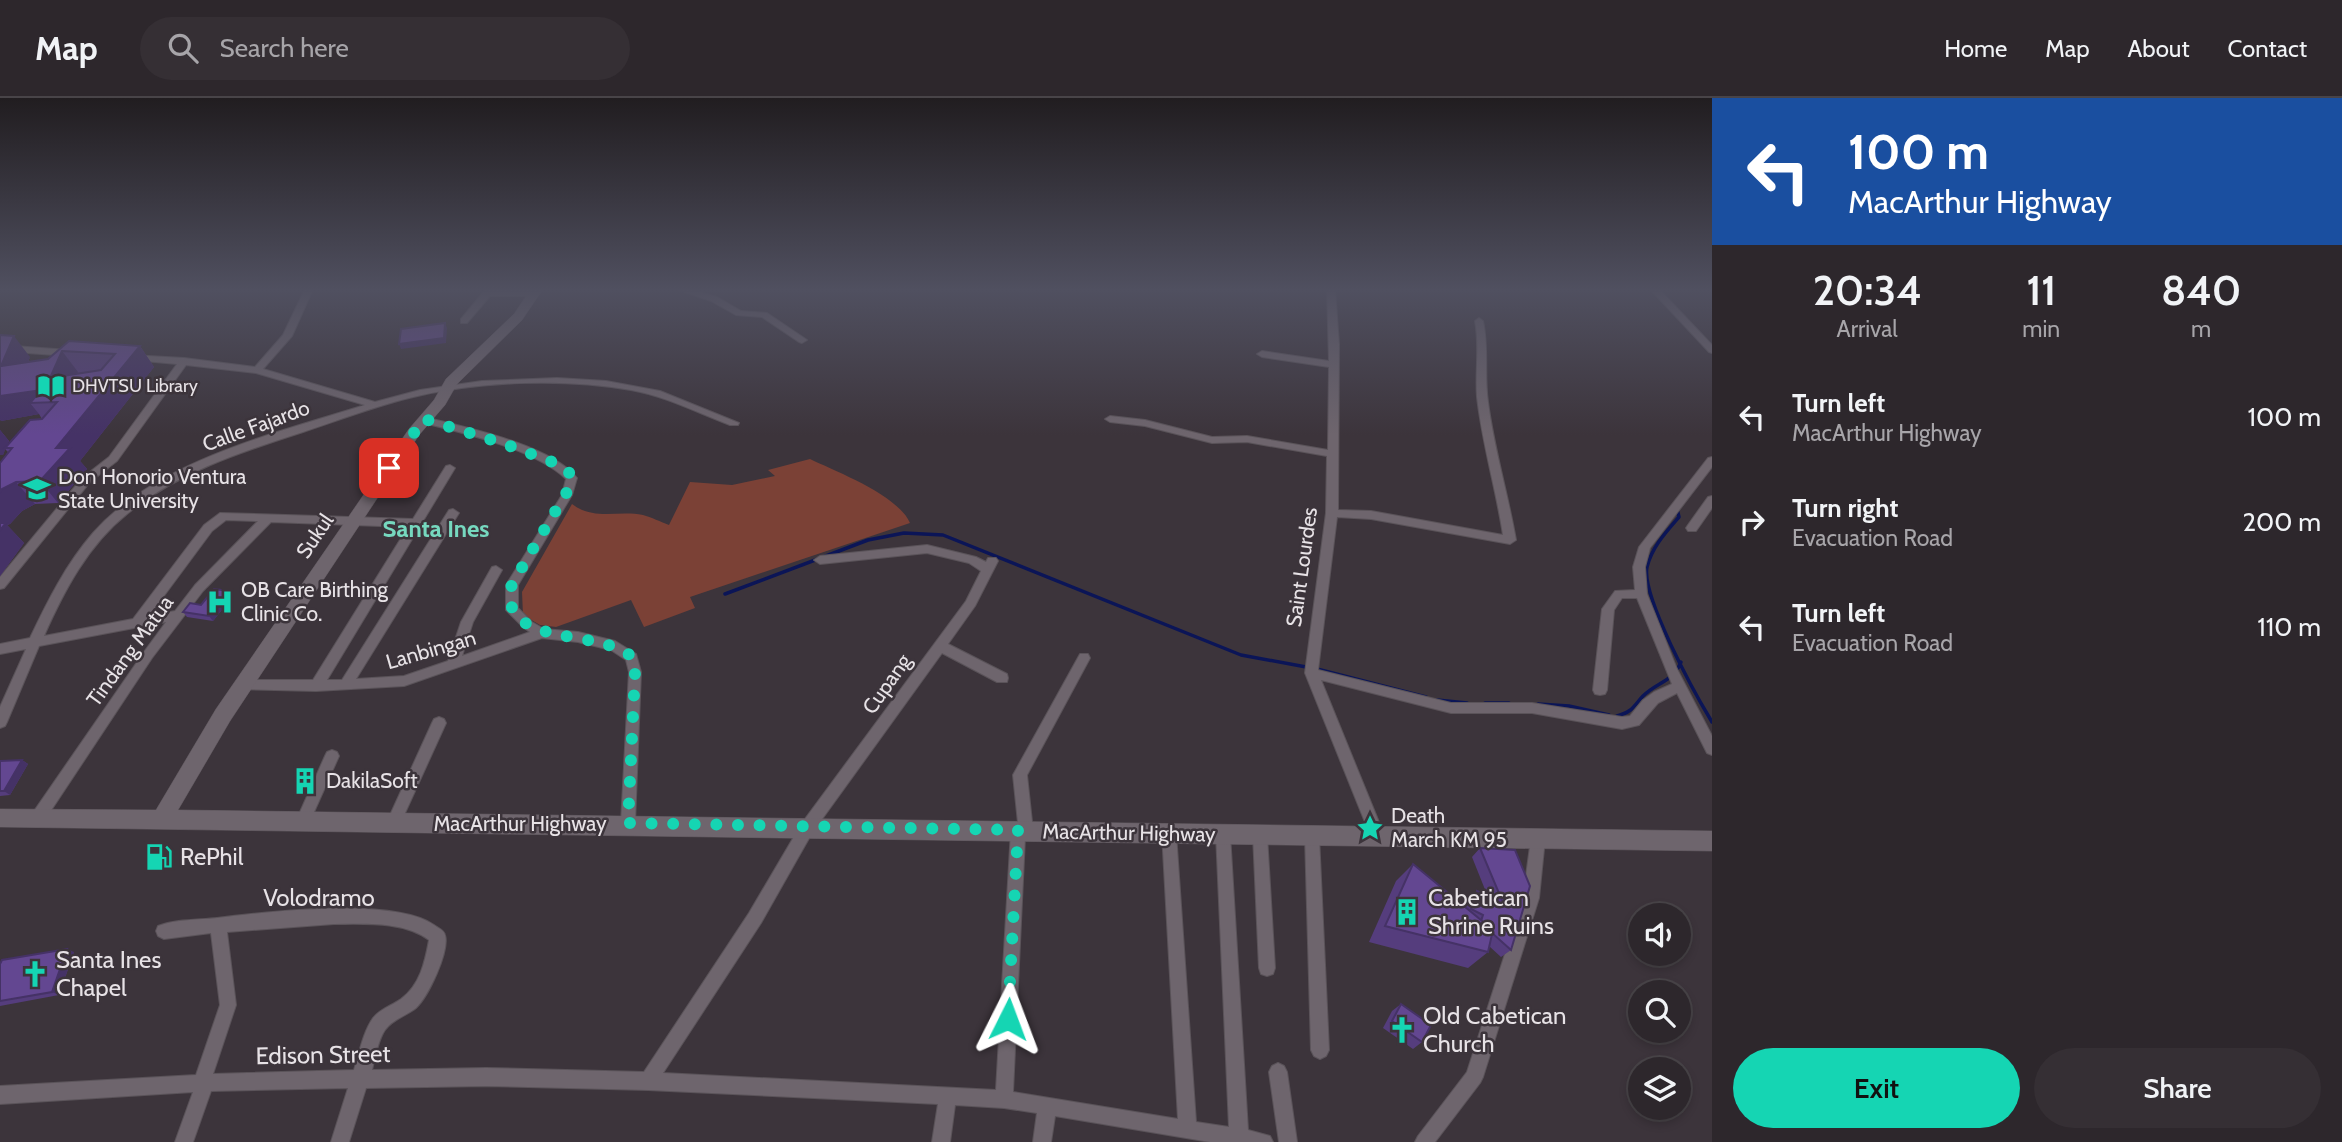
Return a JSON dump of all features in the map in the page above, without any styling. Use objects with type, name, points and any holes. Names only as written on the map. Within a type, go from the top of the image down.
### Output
[{"type":"main road","name":"Sukul","points":[[162,819],[196,756],[424,419],[447,390],[498,338]]},
{"type":"main road","name":"MacArthur Highway","points":[[0,818],[393,824],[628,823],[1712,841]]},
{"type":"street","points":[[257,370],[285,338]]},
{"type":"street","points":[[799,338],[802,340]]},
{"type":"street","name":"Saint Lourdes","points":[[1311,669],[1332,513],[1333,338]]},
{"type":"street","points":[[1332,513],[1371,515],[1510,540],[1481,392],[1483,338]]},
{"type":"street","points":[[1699,338],[1712,350]]},
{"type":"street","points":[[0,348],[76,354]]},
{"type":"street","points":[[1262,354],[1334,365]]},
{"type":"street","points":[[127,357],[257,370],[376,405]]},
{"type":"street","points":[[0,585],[86,481],[113,459],[184,361]]},
{"type":"street","name":"Calle Fajardo","points":[[0,722],[67,578],[99,534],[139,501],[221,457],[376,405],[447,390],[530,382],[627,386],[652,391],[734,424]]},
{"type":"street","points":[[424,419],[491,439],[558,464],[572,478],[567,495],[509,594],[512,610],[516,615],[542,633],[578,637],[615,646],[632,657],[635,672],[628,823]]},
{"type":"street","points":[[1110,419],[1145,423],[1212,440],[1247,439],[1334,454]]},
{"type":"street","points":[[1712,460],[1645,547],[1639,567],[1641,594],[1676,679],[1712,749]]},
{"type":"street","points":[[316,686],[450,468]]},
{"type":"street","points":[[1692,528],[1712,500]]},
{"type":"street","points":[[346,685],[453,513]]},
{"type":"street","points":[[137,623],[215,520],[230,515],[268,519],[416,523]]},
{"type":"street","name":"Tindang Matua","points":[[37,819],[179,615],[220,565],[268,519]]},
{"type":"street","name":"Cupang","points":[[807,828],[971,603],[990,565],[927,548],[820,560]]},
{"type":"street","points":[[453,665],[467,622],[496,570]]},
{"type":"street","points":[[1600,690],[1608,609],[1619,594],[1641,594]]},
{"type":"street","points":[[0,649],[179,615]]},
{"type":"street","name":"Lanbingan","points":[[243,685],[316,686],[404,681],[542,633]]},
{"type":"street","points":[[940,646],[1002,678]]},
{"type":"street","points":[[1003,1099],[1022,830],[1020,775],[1084,658]]},
{"type":"street","points":[[1311,669],[1451,708],[1532,708],[1622,723],[1634,721],[1645,704],[1676,679]]},
{"type":"street","points":[[1311,669],[1378,837]]},
{"type":"street","points":[[393,824],[439,723]]},
{"type":"street","points":[[303,821],[332,756]]},
{"type":"street","points":[[648,1081],[755,918],[807,828]]},
{"type":"street","points":[[1169,833],[1188,1130]]},
{"type":"street","points":[[1223,834],[1239,1138]]},
{"type":"street","points":[[1260,835],[1267,968]]},
{"type":"street","points":[[1312,836],[1320,1050]]},
{"type":"street","points":[[1424,1142],[1474,1077],[1531,898],[1538,839]]},
{"type":"street","name":"Volodramo","points":[[164,931],[282,917],[354,916],[433,930],[438,937],[430,969],[415,997],[380,1021],[362,1078]]},
{"type":"street","points":[[184,1142],[228,1004],[218,925]]},
{"type":"street","points":[[1278,1072],[1288,1142]]},
{"type":"street","points":[[340,1142],[362,1078]]},
{"type":"street","name":"Edison Street","points":[[0,1095],[204,1082],[362,1078],[648,1081],[1003,1099],[1265,1142]]},
{"type":"street","points":[[941,1142],[948,1095]]},
{"type":"street","points":[[1042,1142],[1047,1108]]},
{"type":"shaded area","points":[[810,459],[880,494],[893,503],[910,523],[690,597],[695,608],[644,627],[631,600],[556,627],[540,625],[523,615],[522,592],[572,504],[598,514],[643,515],[669,525],[690,482],[732,485],[775,476],[768,470]]},
{"type":"building","points":[[0,338],[13,338],[1,366],[48,359],[69,341],[140,346],[56,448],[70,448],[40,481],[16,482],[0,492],[0,463],[12,448],[5,448],[30,420],[42,419],[57,402],[30,403],[41,390],[0,396]],"holes":[[[62,351],[115,354],[101,370],[50,378]]]},
{"type":"building","points":[[400,338],[444,338],[444,338],[399,344]]},
{"type":"building","points":[[214,589],[230,591],[209,616],[183,612],[190,603],[201,605]]},
{"type":"building","points":[[22,760],[4,791],[0,791],[0,761]]},
{"type":"building","points":[[1480,848],[1515,850],[1530,886],[1511,950],[1481,921],[1483,915],[1471,909],[1477,891],[1504,905]]},
{"type":"building","points":[[1413,864],[1493,930],[1488,952],[1385,926]]},
{"type":"building","name":"Santa Ines Chapel","points":[[67,949],[52,992],[0,1001],[2,960]]},
{"type":"building","points":[[1401,1004],[1431,1025],[1422,1042],[1392,1021]]},
{"type":"waterway","points":[[1677,509],[1679,517],[1660,540],[1649,560],[1647,581],[1660,621],[1680,663]]},
{"type":"waterway","points":[[725,594],[868,540],[904,533],[943,535],[1241,655],[1317,669],[1426,697]]},
{"type":"waterway","points":[[1617,716],[1629,711],[1648,691],[1674,674],[1680,663]]},
{"type":"waterway","points":[[1680,663],[1712,722]]},
{"type":"waterway","points":[[1437,700],[1467,703]]},
{"type":"waterway","points":[[1485,703],[1509,703]]},
{"type":"waterway","points":[[1538,704],[1569,706],[1609,715]]},
{"type":"place","name":"DHVTSU Library","points":[[51,386]]},
{"type":"place","name":"Don Honorio Ventura State University","points":[[37,489]]},
{"type":"place","name":"OB Care Birthing Clinic Co.","points":[[220,602]]},
{"type":"place","name":"DakilaSoft","points":[[305,781]]},
{"type":"place","name":"Death March KM 95","points":[[1370,828]]},
{"type":"place","name":"RePhil","points":[[159,857]]},
{"type":"place","name":"Cabetican Shrine Ruins","points":[[1407,912]]},
{"type":"place","name":"Santa Ines Chapel","points":[[35,974]]},
{"type":"place","name":"Old Cabetican Church","points":[[1402,1030]]},
{"type":"district","name":"Santa Ines","points":[[436,529]]},
{"type":"route","points":[[389,468],[424,419],[502,443],[558,464],[569,472],[572,478],[567,495],[512,584],[510,602],[516,615],[542,633],[578,637],[615,646],[632,657],[635,672],[628,823],[1018,830],[1008,1019]]}]
